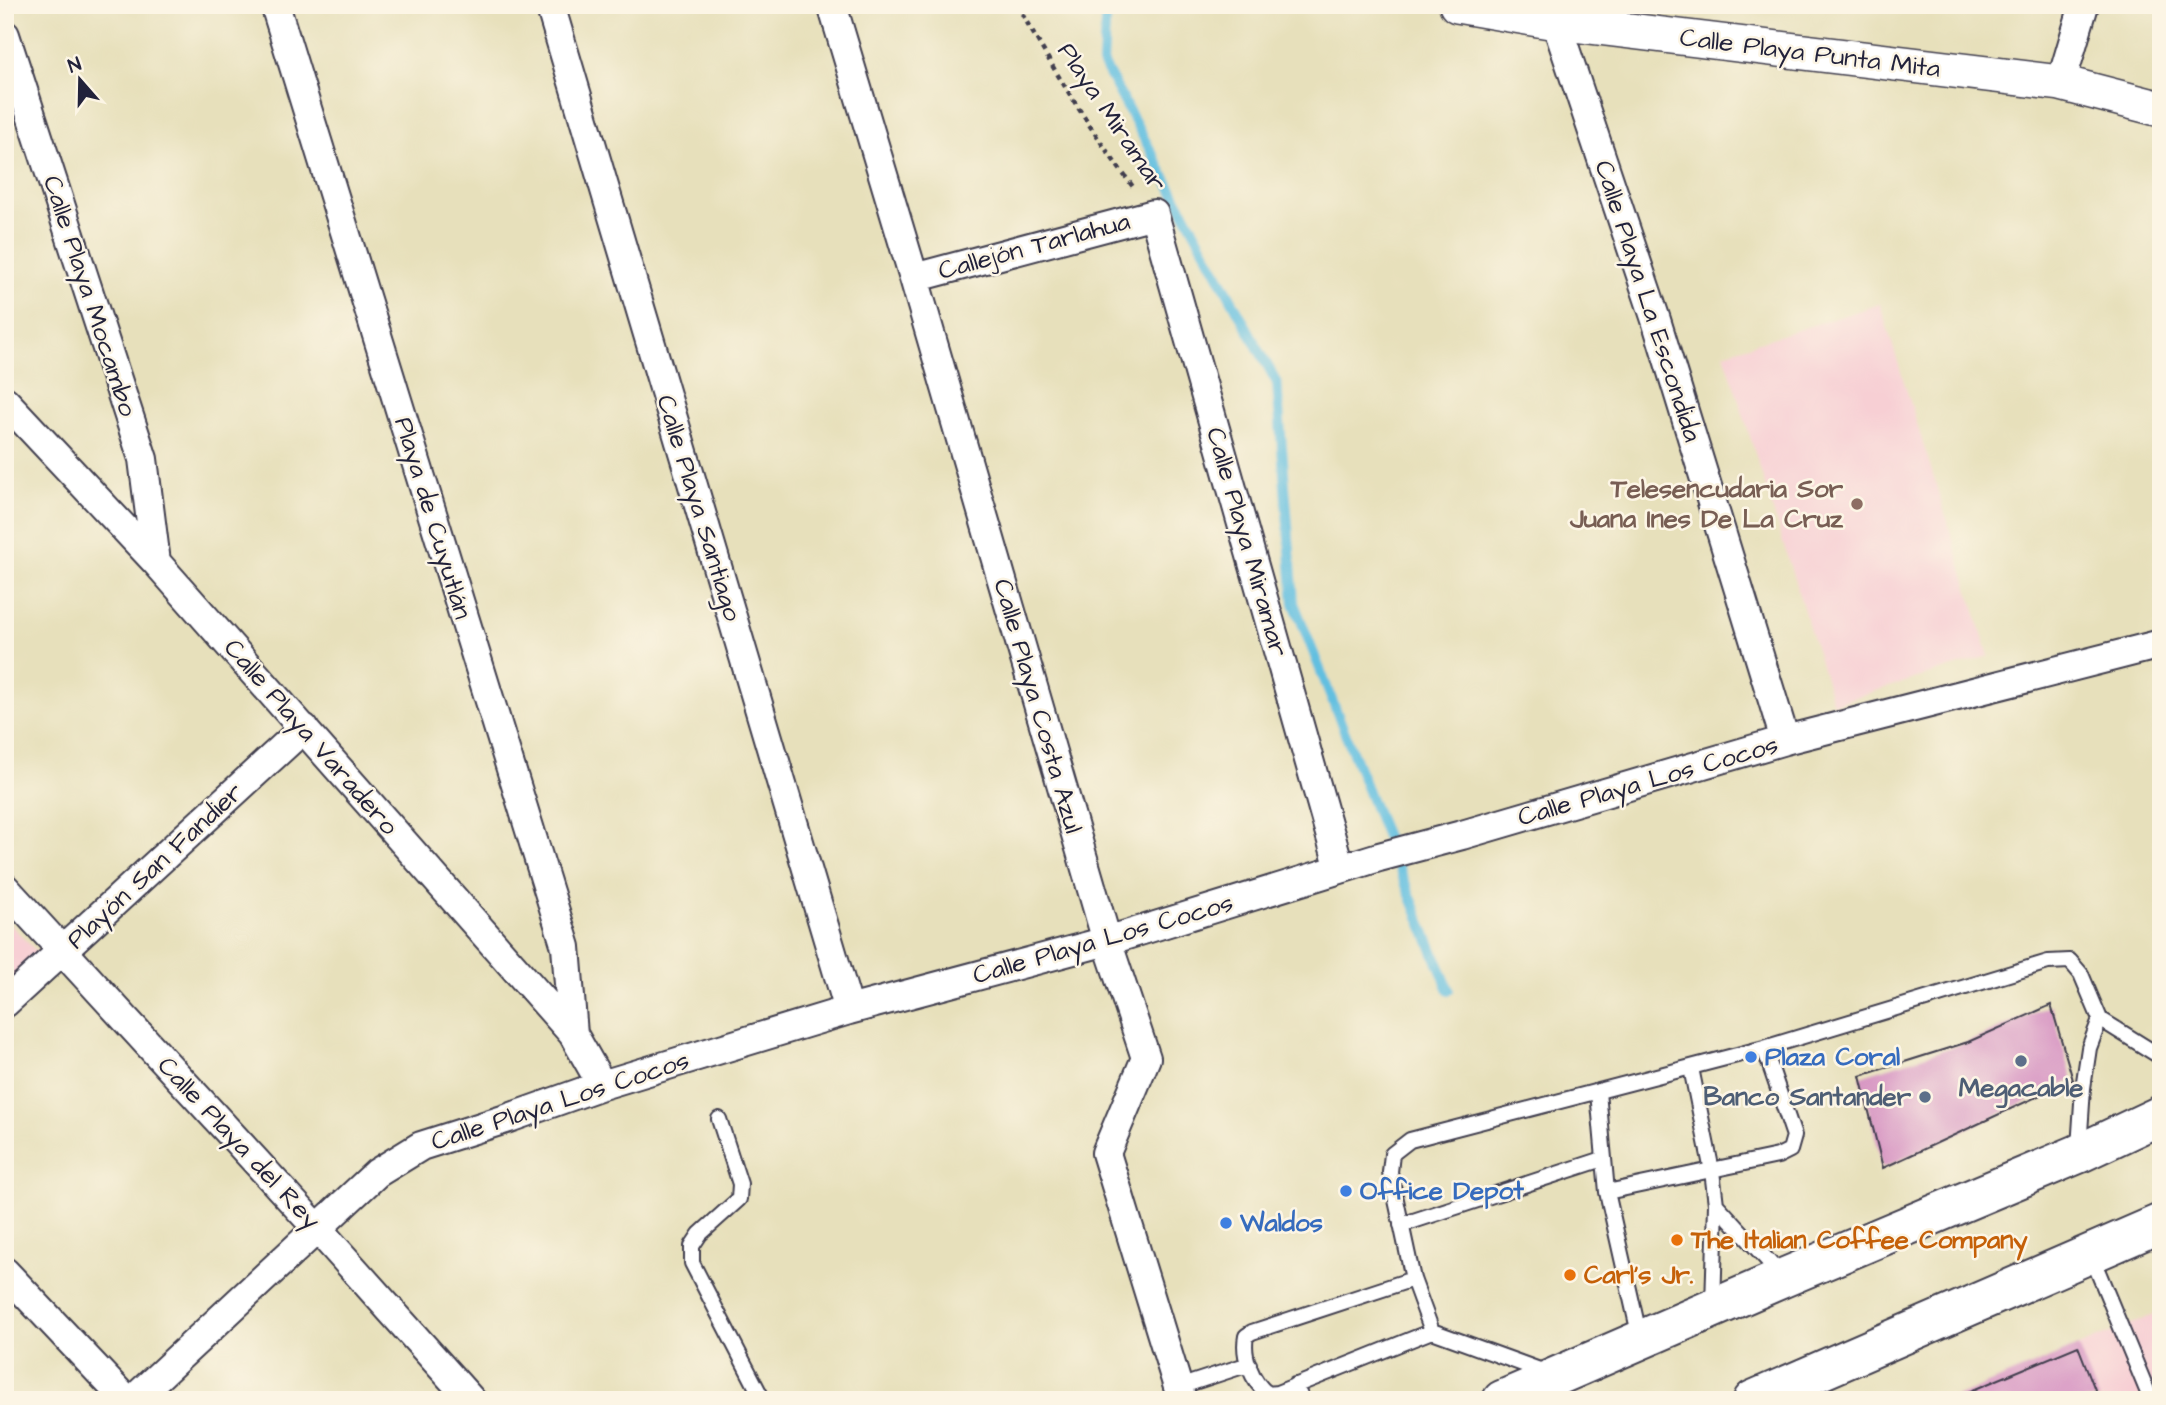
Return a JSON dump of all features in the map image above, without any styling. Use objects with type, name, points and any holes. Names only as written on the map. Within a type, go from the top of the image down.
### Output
[{"type":"main road","points":[[1502,1400],[2078,1154],[2161,1115]]},
{"type":"main road","points":[[1753,1400],[2161,1223]]},
{"type":"street","name":"Playa de Cuyutlán","points":[[275,5],[566,947],[573,1034]]},
{"type":"street","name":"Calle Playa Santiago","points":[[550,5],[849,1010]]},
{"type":"street","name":"Calle Playa Costa Azul","points":[[832,5],[1107,941],[1146,1058],[1106,1153],[1181,1394]]},
{"type":"street","name":"Calle Playa Punta Mita","points":[[1457,5],[1556,22],[2061,83],[2161,109]]},
{"type":"street","points":[[2061,83],[2084,5]]},
{"type":"street","name":"Calle Playa La Escondida","points":[[1556,22],[1656,320],[1785,740]]},
{"type":"street","name":"Calle Playa Mocambo","points":[[5,36],[143,458],[156,562]]},
{"type":"street","name":"Callejón Tarlahua","points":[[914,278],[1154,214]]},
{"type":"street","name":"Calle Playa Miramar","points":[[1154,214],[1340,869]]},
{"type":"street","name":"Calle Playa Varadero","points":[[5,401],[156,562],[573,1034],[602,1085]]},
{"type":"street","name":"Calle Playa Los Cocos","points":[[133,1400],[377,1173],[421,1146],[602,1085],[849,1010],[1107,941],[1379,857],[1785,740],[2161,644]]},
{"type":"street","name":"Playón San Fandier","points":[[5,1003],[304,728]]},
{"type":"street","name":"Calle Playa del Rey","points":[[5,888],[471,1400]]},
{"type":"street","points":[[5,1272],[126,1400]]},
{"type":"lane","points":[[1432,1331],[1413,1279],[1390,1172],[1392,1154],[1410,1139],[1764,1048],[2048,962],[2070,961],[2081,974],[2100,1019],[2161,1057]]},
{"type":"lane","points":[[2078,1154],[2089,1048],[2100,1019]]},
{"type":"lane","points":[[1606,1192],[1778,1156],[1790,1150],[1794,1136],[1764,1048]]},
{"type":"lane","points":[[1691,1068],[1716,1204],[1713,1309]]},
{"type":"lane","points":[[1598,1092],[1606,1192],[1640,1340]]},
{"type":"lane","points":[[719,1119],[740,1184],[739,1199],[700,1234],[692,1246],[692,1262],[764,1400]]},
{"type":"lane","points":[[1401,1224],[1603,1159]]},
{"type":"lane","points":[[1716,1204],[1783,1278]]},
{"type":"lane","points":[[2091,1254],[2151,1400]]},
{"type":"lane","points":[[1413,1279],[1246,1336],[1249,1364],[1259,1387],[1268,1394],[1277,1393],[1432,1331],[1557,1376]]},
{"type":"lane","points":[[1181,1394],[1249,1364]]},
{"type":"lane","points":[[1295,1385],[1302,1400]]},
{"type":"path","name":"Playa Miramar","points":[[1017,5],[1061,81],[1110,157],[1154,214]]},
{"type":"shaded area","name":"Telesencudaria Sor Juana Ines De La Cruz","points":[[1880,304],[1989,656],[1833,704],[1724,353]]},
{"type":"shaded area","points":[[5,919],[41,956],[5,989]]},
{"type":"shaded area","points":[[2161,1312],[2161,1400],[1949,1400],[2078,1346]]},
{"type":"building","points":[[2051,1005],[2073,1080],[1883,1168],[1860,1076],[1968,1042]]},
{"type":"building","points":[[2078,1346],[2099,1400],[1949,1400]]},
{"type":"waterway","points":[[1106,5],[1103,63],[1277,383],[1294,603],[1449,990]]},
{"type":"place","name":"Telesencudaria Sor Juana Ines De La Cruz","points":[[1857,504]]},
{"type":"place","name":"Plaza Coral","points":[[1751,1057]]},
{"type":"place","name":"Megacable","points":[[2021,1061]]},
{"type":"place","name":"Banco Santander","points":[[1925,1097]]},
{"type":"place","name":"Office Depot","points":[[1346,1191]]},
{"type":"place","name":"Waldos","points":[[1226,1223]]},
{"type":"place","name":"The Italian Coffee Company","points":[[1677,1240]]},
{"type":"place","name":"Carl's Jr.","points":[[1570,1275]]}]
